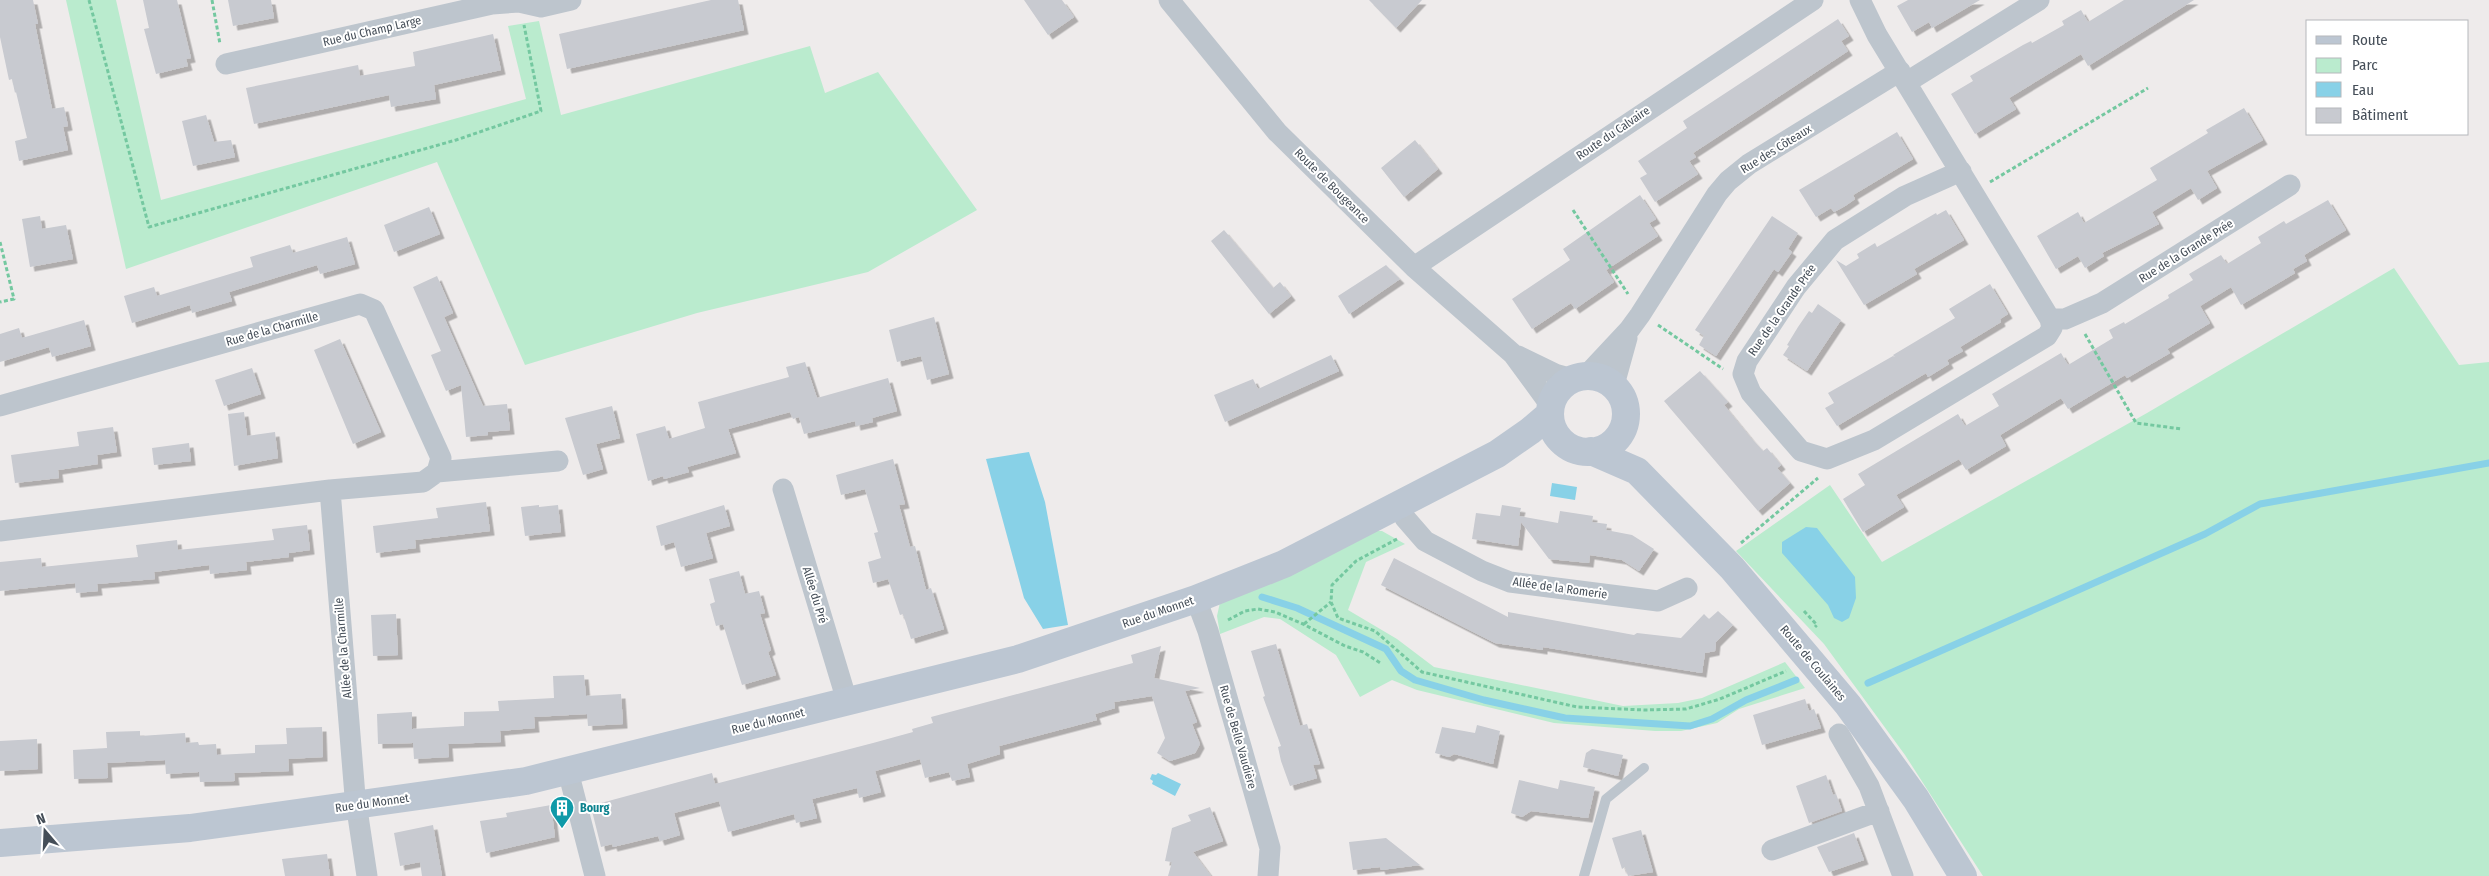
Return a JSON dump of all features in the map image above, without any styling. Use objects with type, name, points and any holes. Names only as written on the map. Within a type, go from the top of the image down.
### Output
[{"type":"street","name":"Rue du Champ Large","points":[[226,64],[492,4],[519,1],[541,7],[571,0]]},
{"type":"street","name":"Route de Bougeance","points":[[1169,0],[1277,132],[1414,267],[1513,354],[1551,410]]},
{"type":"street","name":"Route du Calvaire","points":[[1414,267],[1813,0]]},
{"type":"street","points":[[1827,459],[1874,440],[2047,336],[2052,328],[2050,319],[1974,191],[1877,35],[1860,0]]},
{"type":"street","name":"Rue des Côteaux","points":[[1579,378],[1629,330],[1728,180],[1749,164],[2039,0]]},
{"type":"street","name":"Rue de la Grande Prée","points":[[1827,459],[1801,451],[1751,393],[1744,374],[1747,361],[1796,287],[1835,240],[1905,196],[1961,171]]},
{"type":"street","name":"Rue de la Grande Prée","points":[[2050,319],[2065,319],[2102,303],[2290,185]]},
{"type":"street","name":"Rue de la Charmille","points":[[0,406],[360,304],[374,310],[441,458],[437,472]]},
{"type":"street","name":"Rue des Côteaux","points":[[1614,386],[1629,330]]},
{"type":"street","name":"Route de Bougeance","points":[[1513,354],[1555,374],[1579,378]]},
{"type":"street","points":[[1579,378],[1603,379],[1614,386],[1622,396],[1626,407],[1623,426],[1614,442],[1603,448],[1579,448],[1558,437],[1552,426],[1551,410],[1558,390],[1579,378]]},
{"type":"street","name":"Rue du Monnet","points":[[0,843],[190,828],[526,781],[1018,659],[1196,599],[1284,564],[1497,454],[1530,431],[1551,410]]},
{"type":"street","name":"Route de Coulaines","points":[[1623,426],[1637,471]]},
{"type":"street","name":"Rue du Monnet","points":[[1497,454],[1579,448]]},
{"type":"street","name":"Route de Coulaines","points":[[1579,448],[1637,471],[1732,568],[1848,705],[1916,799],[1963,876]]},
{"type":"street","points":[[0,532],[330,490],[423,482],[437,472],[558,461]]},
{"type":"street","name":"Allée du Pré","points":[[783,489],[847,701]]},
{"type":"street","name":"Allée de la Charmille","points":[[330,490],[357,806],[367,876]]},
{"type":"street","name":"Allée de la Romerie","points":[[1399,504],[1404,518],[1425,541],[1482,571],[1510,582],[1658,601],[1687,588]]},
{"type":"street","name":"Rue de Belle Vaudière","points":[[1196,599],[1208,631],[1270,848],[1268,876]]},
{"type":"street","points":[[1839,734],[1869,786],[1903,876]]},
{"type":"street","points":[[568,772],[595,876]]},
{"type":"street","points":[[1772,850],[1879,812]]},
{"type":"lane","points":[[1584,876],[1606,798],[1644,768]]},
{"type":"path","points":[[89,0],[149,227],[456,140],[541,111],[519,1]]},
{"type":"path","points":[[212,0],[226,64]]},
{"type":"path","points":[[1974,191],[2148,88]]},
{"type":"path","points":[[0,242],[14,299],[0,302]]},
{"type":"path","points":[[2080,314],[2083,331],[2136,423],[2182,429]]},
{"type":"path","points":[[1740,544],[1817,481],[1827,459]]},
{"type":"path","points":[[1415,529],[1356,561],[1332,585],[1331,602],[1338,618],[1375,631],[1422,672],[1577,707],[1644,710],[1686,709],[1720,699],[1794,667]]},
{"type":"path","points":[[1303,624],[1331,602]]},
{"type":"path","points":[[1208,631],[1245,612],[1258,609],[1275,612],[1345,646],[1363,652],[1382,664]]},
{"type":"green space","points":[[66,0],[116,0],[161,200],[526,99],[508,26],[539,21],[561,115],[810,46],[825,93],[878,72],[977,210],[868,272],[697,313],[525,365],[437,162],[126,269]]},
{"type":"green space","points":[[2394,268],[2459,365],[2489,362],[2489,876],[1983,876],[1905,755],[1824,644],[1736,551],[1830,485],[1882,562],[2147,413]]},
{"type":"green space","points":[[1361,531],[1382,531],[1405,544],[1366,562],[1348,610],[1397,639],[1434,667],[1623,706],[1678,703],[1702,698],[1785,662],[1805,688],[1739,709],[1717,723],[1681,731],[1655,731],[1554,723],[1417,690],[1392,680],[1360,697],[1336,655],[1280,619],[1264,617],[1220,634],[1217,616],[1221,598]]},
{"type":"water","points":[[1029,452],[1045,502],[1068,625],[1043,629],[1024,598],[986,459]]},
{"type":"water","points":[[1552,483],[1577,487],[1575,500],[1550,496]]},
{"type":"water","points":[[1806,527],[1817,528],[1855,577],[1856,598],[1849,618],[1842,622],[1834,618],[1828,605],[1782,553],[1782,542]]},
{"type":"water","points":[[1158,773],[1181,784],[1175,796],[1152,784],[1153,781],[1150,779],[1152,774],[1156,775]]},
{"type":"building","points":[[0,0],[33,0],[38,24],[35,24],[52,109],[64,107],[68,126],[63,127],[68,150],[19,161],[15,141],[27,138],[12,79],[9,80],[0,37]]},
{"type":"building","points":[[143,0],[177,0],[191,58],[186,59],[188,66],[156,74],[144,29],[149,28]]},
{"type":"building","points":[[228,0],[271,0],[274,18],[233,26]]},
{"type":"building","points":[[711,0],[738,0],[744,30],[567,69],[559,34]]},
{"type":"building","points":[[1024,0],[1062,0],[1074,17],[1048,35]]},
{"type":"building","points":[[1369,0],[1422,0],[1396,28]]},
{"type":"building","points":[[1908,0],[1980,0],[1932,28],[1929,22],[1912,32],[1897,6]]},
{"type":"building","points":[[2124,0],[2194,0],[2088,66],[2081,54],[2009,98],[2016,109],[1975,134],[1951,94],[1973,81],[1970,76],[2023,45],[2031,41],[2032,43],[2064,25],[2062,21],[2081,10],[2088,22]]},
{"type":"building","points":[[1838,19],[1849,36],[1841,41],[1848,51],[1693,153],[1696,157],[1689,161],[1698,174],[1655,202],[1640,178],[1647,174],[1638,161],[1687,128],[1683,121]]},
{"type":"building","points":[[493,34],[501,70],[434,85],[436,99],[391,107],[389,95],[254,124],[246,88],[358,65],[360,76],[415,66],[413,52]]},
{"type":"building","points":[[2244,108],[2263,140],[2207,171],[2217,188],[2198,200],[2191,188],[2152,212],[2159,224],[2102,253],[2104,256],[2085,268],[2078,256],[2056,269],[2037,236],[2078,212],[2084,223],[2157,180],[2150,168],[2208,133],[2206,130]]},
{"type":"building","points":[[206,115],[214,142],[231,140],[235,157],[193,166],[182,121]]},
{"type":"building","points":[[1897,132],[1913,159],[1853,195],[1855,199],[1845,206],[1834,212],[1831,208],[1816,217],[1799,190]]},
{"type":"building","points":[[1415,140],[1438,169],[1404,197],[1381,168]]},
{"type":"building","points":[[1640,195],[1656,219],[1649,223],[1658,236],[1606,270],[1614,282],[1575,309],[1571,303],[1532,329],[1512,299],[1570,260],[1563,249]]},
{"type":"building","points":[[2328,200],[2346,230],[2304,255],[2307,261],[2293,269],[2295,273],[2241,305],[2231,287],[2200,306],[2210,323],[2167,349],[2170,353],[2127,378],[2125,375],[2068,409],[2061,398],[2000,435],[2006,446],[1966,470],[1959,459],[1896,495],[1904,507],[1863,532],[1843,499],[1865,485],[1858,474],[1958,414],[1965,426],[1999,406],[1992,394],[2061,353],[2068,365],[2113,338],[2109,330],[2124,322],[2125,324],[2169,298],[2168,295],[2193,280],[2189,274],[2221,255],[2227,264],[2261,243],[2258,237],[2284,221],[2286,224]]},
{"type":"building","points":[[429,207],[440,234],[394,252],[384,225]]},
{"type":"building","points":[[1946,210],[1964,240],[1914,269],[1917,274],[1864,305],[1836,260],[1846,266],[1859,258],[1857,254],[1875,243],[1877,247],[1936,213],[1937,215]]},
{"type":"building","points":[[40,216],[42,229],[66,225],[73,259],[30,267],[22,219]]},
{"type":"building","points":[[1772,216],[1798,233],[1788,249],[1792,252],[1778,272],[1774,269],[1716,356],[1699,345],[1704,336],[1695,330]]},
{"type":"building","points":[[1224,230],[1273,288],[1280,282],[1291,296],[1269,314],[1211,241]]},
{"type":"building","points":[[347,237],[355,264],[320,274],[317,265],[229,292],[232,301],[192,313],[190,305],[132,323],[124,296],[154,287],[157,296],[253,267],[250,257],[290,245],[293,253]]},
{"type":"building","points":[[1386,265],[1400,279],[1349,314],[1338,296]]},
{"type":"building","points":[[437,276],[453,313],[444,317],[483,406],[507,404],[510,430],[466,437],[461,385],[446,391],[431,355],[441,351],[413,287]]},
{"type":"building","points":[[1990,284],[2008,314],[2000,319],[2001,322],[1960,347],[1963,351],[1947,360],[1949,364],[1928,377],[1926,373],[1837,426],[1825,408],[1834,403],[1828,393],[1893,356],[1895,357],[1893,355],[1955,318],[1949,309]]},
{"type":"building","points":[[1818,304],[1841,320],[1807,371],[1783,355],[1798,327],[1809,311],[1812,313]]},
{"type":"building","points":[[934,317],[949,374],[927,380],[921,356],[897,362],[889,330]]},
{"type":"building","points":[[84,320],[91,346],[52,357],[49,347],[0,362],[0,334],[19,328],[22,338]]},
{"type":"building","points":[[340,339],[381,432],[353,444],[314,350]]},
{"type":"building","points":[[1331,355],[1339,371],[1225,422],[1214,395],[1253,379],[1258,389]]},
{"type":"building","points":[[805,362],[817,398],[888,378],[897,411],[872,418],[873,422],[856,426],[855,421],[804,434],[799,417],[793,419],[790,412],[728,429],[736,453],[687,467],[689,472],[664,479],[663,476],[648,481],[636,434],[665,426],[669,439],[705,428],[698,402],[789,377],[786,367]]},
{"type":"building","points":[[252,368],[261,394],[224,406],[215,380]]},
{"type":"building","points":[[1700,371],[1728,402],[1724,405],[1751,438],[1763,451],[1767,448],[1781,465],[1777,468],[1790,483],[1758,511],[1664,401]]},
{"type":"building","points":[[612,406],[620,438],[596,444],[603,469],[583,475],[565,418]]},
{"type":"building","points":[[244,412],[247,436],[275,432],[278,458],[234,466],[228,414]]},
{"type":"building","points":[[113,427],[117,452],[97,455],[98,464],[58,470],[59,478],[15,483],[11,455],[79,446],[77,432]]},
{"type":"building","points":[[189,443],[191,461],[154,465],[152,448]]},
{"type":"building","points":[[893,459],[905,504],[899,505],[910,547],[915,546],[926,590],[931,588],[944,629],[911,639],[903,614],[900,615],[888,579],[873,583],[868,562],[881,558],[874,533],[878,532],[865,489],[841,495],[836,475]]},
{"type":"building","points":[[486,502],[490,531],[415,540],[416,548],[376,553],[373,526],[438,518],[436,508]]},
{"type":"building","points":[[539,505],[539,507],[558,505],[561,532],[525,536],[521,507]]},
{"type":"building","points":[[724,505],[730,526],[706,533],[713,558],[681,567],[674,542],[661,546],[656,526]]},
{"type":"building","points":[[1502,505],[1521,508],[1519,516],[1558,523],[1560,511],[1593,516],[1592,522],[1607,524],[1606,530],[1632,535],[1654,549],[1639,571],[1622,560],[1590,555],[1589,563],[1549,559],[1521,522],[1518,546],[1472,539],[1476,513],[1500,516]]},
{"type":"building","points":[[307,525],[310,550],[289,553],[289,557],[246,562],[247,570],[210,574],[209,565],[154,572],[155,579],[97,584],[98,591],[76,593],[75,583],[0,591],[0,562],[41,558],[42,567],[138,557],[136,545],[177,540],[178,550],[274,540],[272,529]]},
{"type":"building","points":[[1394,558],[1508,617],[1508,612],[1634,635],[1637,633],[1681,638],[1704,614],[1709,619],[1718,611],[1733,625],[1716,642],[1715,651],[1705,653],[1702,673],[1543,647],[1543,650],[1495,643],[1381,585]]},
{"type":"building","points":[[739,571],[745,594],[759,591],[765,613],[760,614],[771,650],[768,652],[776,675],[742,685],[723,624],[716,626],[710,604],[715,602],[709,579]]},
{"type":"building","points":[[396,614],[398,655],[373,656],[371,615]]},
{"type":"building","points":[[1276,644],[1300,726],[1307,724],[1320,764],[1313,765],[1317,778],[1290,786],[1281,761],[1278,747],[1281,746],[1263,697],[1265,696],[1251,651]]},
{"type":"building","points":[[1161,646],[1154,678],[1200,688],[1185,691],[1197,722],[1192,724],[1200,744],[1195,753],[1170,761],[1157,753],[1165,738],[1152,696],[1114,702],[1115,708],[1095,714],[1097,720],[999,746],[1000,754],[967,764],[970,777],[952,781],[949,772],[925,778],[920,759],[875,771],[881,792],[859,798],[857,788],[812,799],[817,818],[796,823],[794,814],[728,832],[719,801],[674,813],[680,835],[660,841],[658,836],[613,847],[612,844],[601,847],[591,807],[601,803],[712,773],[715,784],[913,732],[912,729],[933,723],[931,717],[1133,663],[1131,655]]},
{"type":"building","points":[[584,675],[586,696],[621,694],[623,724],[588,726],[587,714],[534,717],[535,728],[500,731],[501,742],[448,744],[449,757],[414,759],[413,743],[378,744],[377,714],[412,712],[412,729],[464,726],[464,712],[499,711],[498,701],[554,698],[553,676]]},
{"type":"building","points":[[1805,699],[1809,711],[1814,709],[1821,728],[1762,745],[1753,715]]},
{"type":"building","points":[[1477,725],[1500,731],[1493,764],[1454,754],[1449,757],[1435,753],[1442,727],[1475,733]]},
{"type":"building","points":[[322,727],[323,757],[288,759],[286,728]]},
{"type":"building","points":[[140,731],[140,736],[185,733],[186,743],[198,742],[199,745],[216,744],[217,755],[255,753],[255,745],[287,744],[289,771],[234,773],[235,781],[200,782],[199,772],[166,774],[165,760],[107,763],[108,778],[74,779],[73,750],[107,748],[106,732]]},
{"type":"building","points":[[37,739],[38,769],[0,771],[0,741]]},
{"type":"building","points":[[1592,749],[1623,755],[1618,776],[1583,767],[1586,753]]},
{"type":"building","points":[[1826,775],[1833,795],[1836,794],[1842,811],[1809,823],[1796,786]]},
{"type":"building","points":[[1519,780],[1558,789],[1560,780],[1595,787],[1588,818],[1531,811],[1522,817],[1511,813]]},
{"type":"building","points":[[551,805],[555,837],[486,853],[480,821],[507,817],[506,813]]},
{"type":"building","points":[[1210,807],[1223,841],[1193,852],[1211,876],[1168,876],[1172,862],[1165,861],[1172,828],[1191,821],[1188,815]]},
{"type":"building","points":[[433,825],[442,876],[422,876],[420,862],[400,866],[394,833]]},
{"type":"building","points":[[1641,830],[1653,872],[1628,876],[1625,867],[1622,869],[1612,838]]},
{"type":"building","points":[[1854,833],[1864,860],[1829,872],[1817,847]]},
{"type":"building","points":[[1386,838],[1420,865],[1381,870],[1380,867],[1353,870],[1349,842]]},
{"type":"building","points":[[327,854],[330,876],[285,876],[282,859]]},
{"type":"waterway","points":[[1868,683],[2205,534],[2260,504],[2489,463]]},
{"type":"waterway","points":[[1262,597],[1297,608],[1386,649],[1401,671],[1415,680],[1484,700],[1565,718],[1690,726],[1712,719],[1746,700],[1796,680]]},
{"type":"place","name":"Bourg","points":[[562,829]]}]
